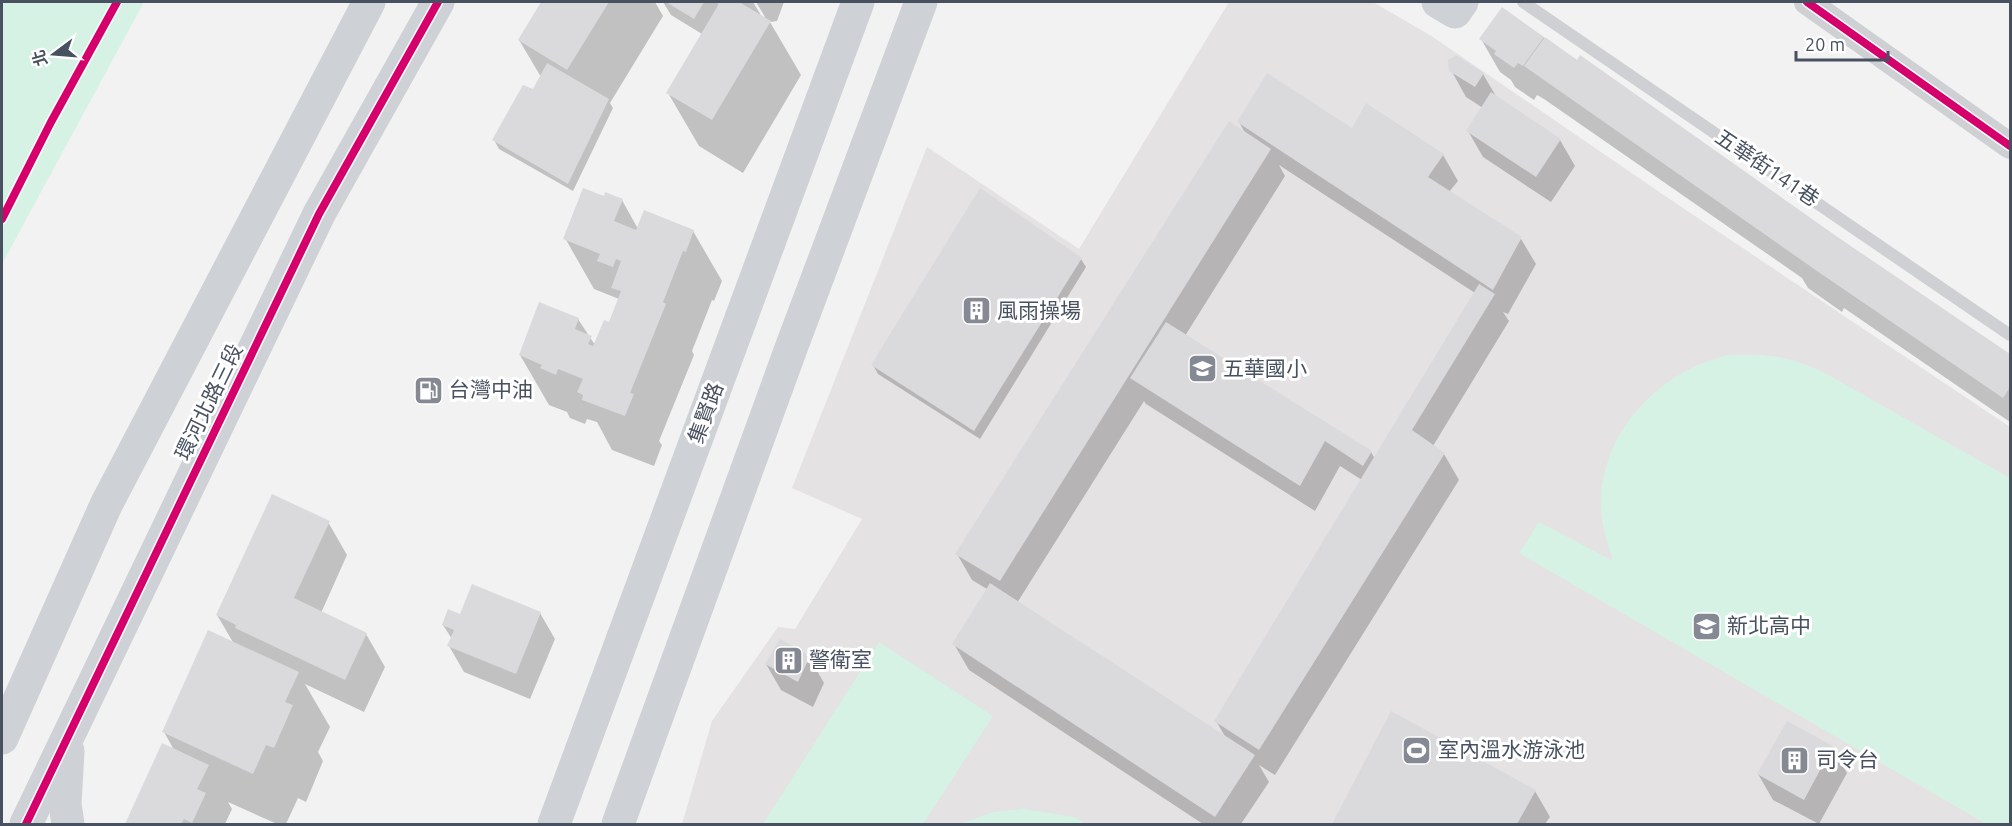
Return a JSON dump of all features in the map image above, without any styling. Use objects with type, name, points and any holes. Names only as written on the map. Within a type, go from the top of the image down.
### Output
[{"type":"street","name":"環河北路三段","points":[[2,738],[106,505],[369,2]]},
{"type":"street","name":"環河北路三段","points":[[26,825],[319,214],[438,2]]},
{"type":"street","name":"集賢路","points":[[554,825],[858,2]]},
{"type":"street","points":[[618,825],[790,351],[921,2]]},
{"type":"street","points":[[1438,2],[1455,12],[1462,2]]},
{"type":"street","points":[[1807,2],[2010,146]]},
{"type":"street","points":[[68,825],[65,804],[70,735]]},
{"type":"street","points":[[637,825],[643,755]]},
{"type":"lane","name":"五華街141巷","points":[[1523,2],[2010,335]]},
{"type":"shaded area","name":"五華國小","points":[[1229,2],[1373,2],[1433,37],[2010,427],[2010,824],[682,824],[712,721],[778,627],[795,629],[862,519],[792,488],[927,147],[1079,249]]},
{"type":"green space","points":[[2,2],[144,2],[2,264]]},
{"type":"green space","points":[[1727,355],[1776,357],[1798,362],[1823,372],[2010,478],[2010,824],[1986,824],[1519,553],[1539,522],[1613,561],[1603,528],[1601,507],[1608,462],[1616,442],[1642,405],[1658,390],[1696,366]]},
{"type":"green space","points":[[879,642],[993,716],[923,824],[763,824]]},
{"type":"green space","points":[[1023,809],[1074,817],[1086,824],[960,824],[993,812]]},
{"type":"building","points":[[541,2],[609,2],[567,70],[518,40]]},
{"type":"building","points":[[666,2],[704,2],[694,19]]},
{"type":"building","points":[[720,2],[739,2],[771,21],[712,120],[666,93]]},
{"type":"building","points":[[1502,7],[1544,37],[1523,66],[1518,63],[1514,68],[1494,54],[1496,51],[1479,39]]},
{"type":"building","points":[[1545,37],[1577,60],[1580,55],[1839,238],[2010,354],[2010,387],[2003,398],[1524,66]]},
{"type":"building","points":[[1456,55],[1484,73],[1475,87],[1449,71],[1448,60]]},
{"type":"building","points":[[547,63],[609,99],[568,184],[492,140],[523,85],[533,89]]},
{"type":"building","points":[[1267,73],[1352,128],[1366,103],[1444,154],[1428,177],[1522,237],[1493,290],[1237,122]]},
{"type":"building","points":[[1491,92],[1561,139],[1536,177],[1466,131]]},
{"type":"building","points":[[1229,121],[1271,149],[1000,581],[955,554]]},
{"type":"building","points":[[583,188],[604,196],[605,192],[623,199],[614,221],[636,230],[644,210],[694,230],[663,302],[666,304],[630,393],[634,394],[625,416],[582,400],[583,395],[577,392],[583,379],[558,369],[556,375],[540,368],[542,365],[519,355],[539,302],[579,318],[575,329],[592,336],[588,344],[593,346],[604,320],[609,322],[621,291],[611,288],[621,261],[616,259],[613,267],[597,261],[600,254],[563,239]]},
{"type":"building","name":"風雨操場","points":[[980,188],[1082,258],[974,431],[871,365]]},
{"type":"building","points":[[1479,284],[1495,294],[1412,430],[1445,453],[1259,750],[1214,721]]},
{"type":"building","points":[[1166,322],[1372,451],[1363,466],[1325,441],[1300,486],[1130,378]]},
{"type":"building","points":[[272,494],[330,521],[294,598],[367,633],[345,680],[235,628],[236,625],[216,615]]},
{"type":"building","points":[[990,583],[1255,755],[1215,817],[952,644]]},
{"type":"building","points":[[472,584],[541,612],[516,674],[447,646],[454,630],[442,625],[448,609],[460,614]]},
{"type":"building","points":[[208,630],[299,672],[285,702],[293,705],[274,748],[266,745],[253,774],[162,732]]},
{"type":"building","name":"警衛室","points":[[780,639],[810,656],[798,682],[765,664]]},
{"type":"building","name":"室內溫水游泳池","points":[[1391,711],[1536,790],[1517,824],[1332,824]]},
{"type":"building","name":"司令台","points":[[1787,721],[1833,746],[1804,800],[1757,774]]},
{"type":"building","points":[[162,743],[209,765],[197,789],[206,793],[192,823],[184,819],[181,824],[125,824]]},
{"type":"cycle path","points":[[2,219],[51,122],[117,2]]},
{"type":"cycle path","points":[[26,824],[319,214],[438,2]]},
{"type":"cycle path","points":[[1807,2],[2010,146]]},
{"type":"place","name":"風雨操場","points":[[976,311]]},
{"type":"place","name":"五華國小","points":[[1202,369]]},
{"type":"place","name":"台灣中油","points":[[428,390]]},
{"type":"place","name":"新北高中","points":[[1706,626]]},
{"type":"place","name":"警衛室","points":[[788,660]]},
{"type":"place","name":"室內溫水游泳池","points":[[1417,750]]},
{"type":"place","name":"司令台","points":[[1795,760]]}]
